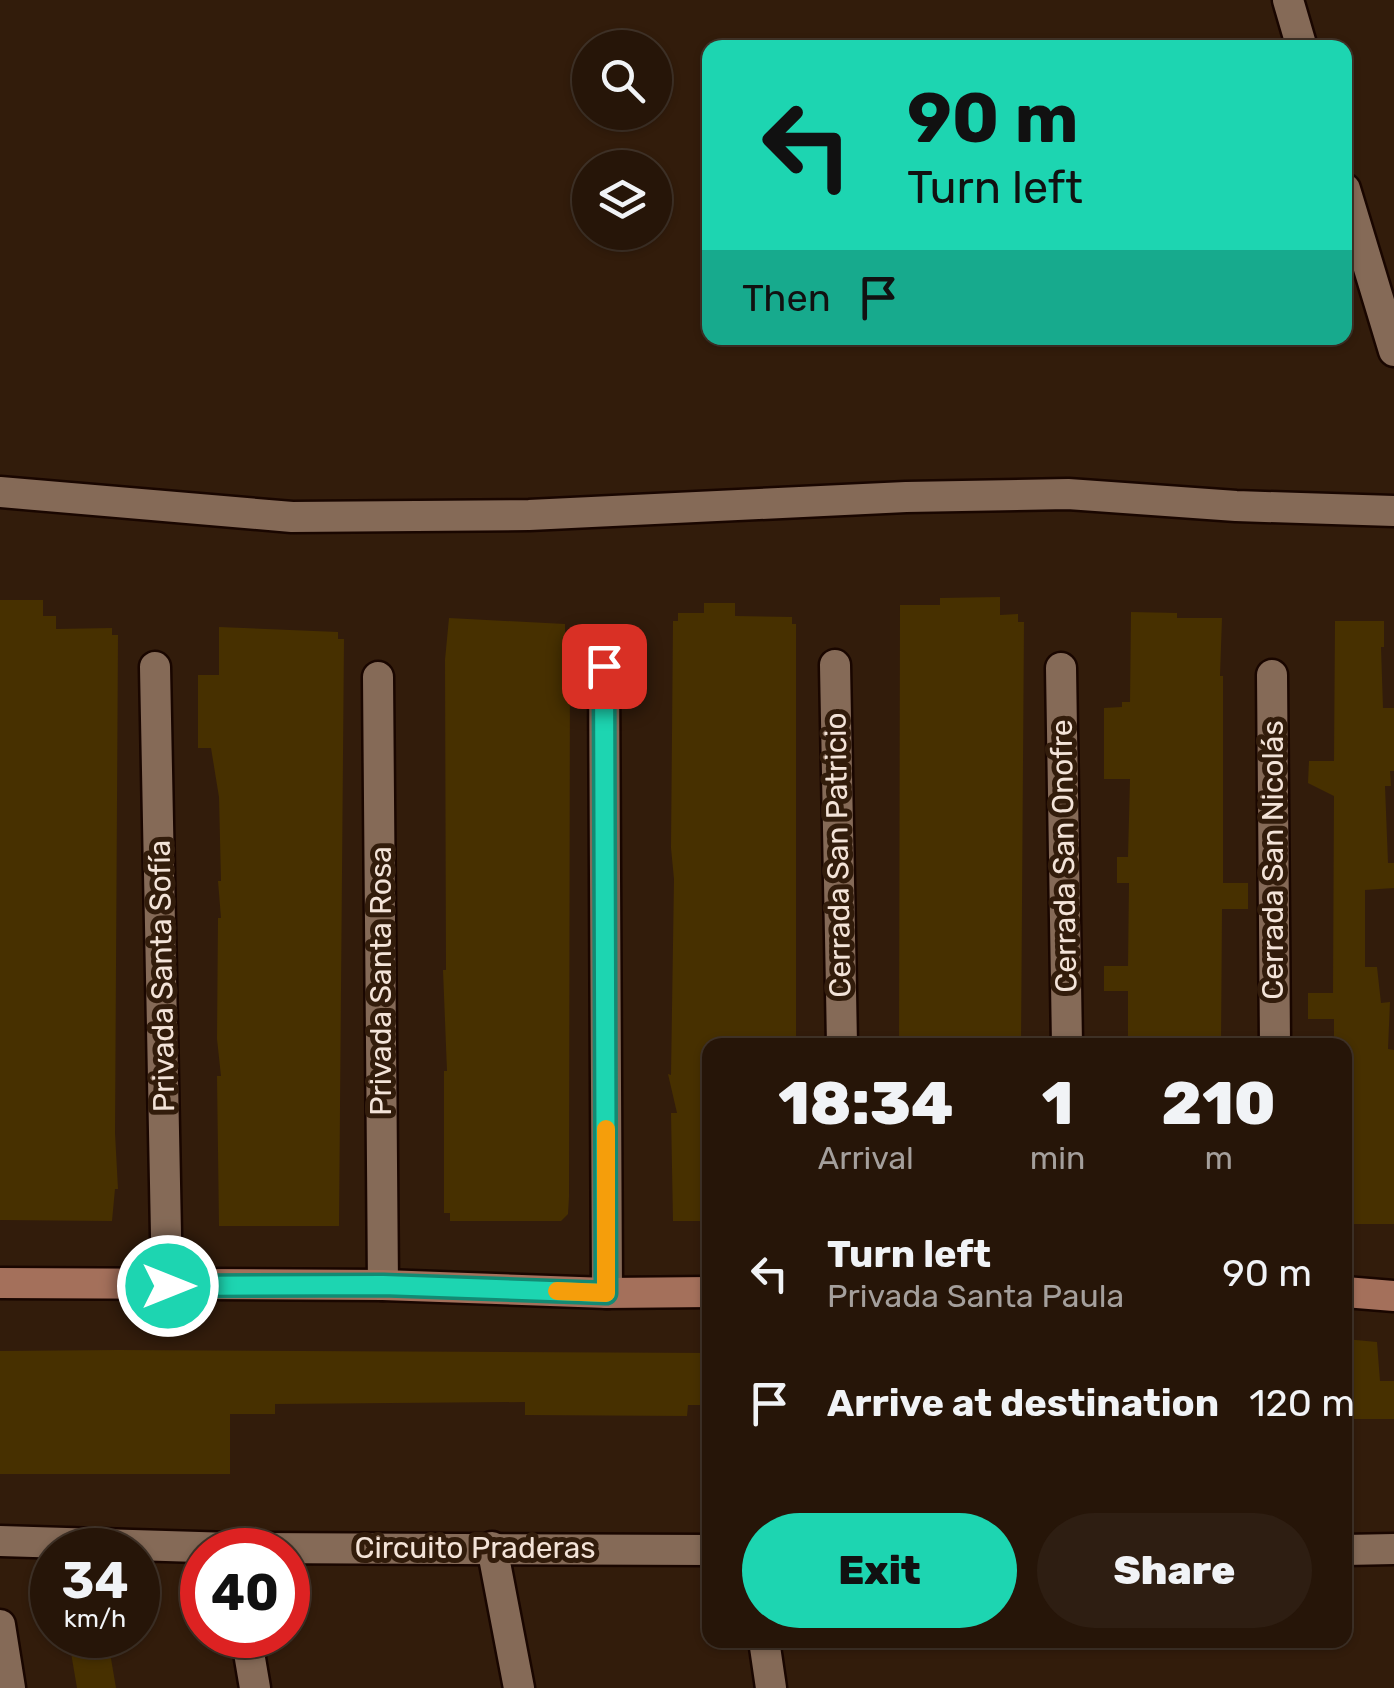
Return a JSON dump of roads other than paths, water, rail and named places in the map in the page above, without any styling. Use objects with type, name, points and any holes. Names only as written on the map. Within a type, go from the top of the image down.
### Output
[{"type":"street","points":[[1288,0],[1300,40]]},
{"type":"street","points":[[1352,212],[1394,350]]},
{"type":"street","points":[[0,492],[292,517],[529,514],[906,497],[1068,494],[1236,506],[1394,511]]},
{"type":"street","name":"Cerrada San Patricio","points":[[835,665],[842,1038]]},
{"type":"street","points":[[604,666],[606,1293]]},
{"type":"street","name":"Privada Santa Sofía","points":[[155,667],[168,1286]]},
{"type":"street","name":"Cerrada San Onofre","points":[[1061,668],[1067,1038]]},
{"type":"street","name":"Cerrada San Nicolás","points":[[1272,675],[1274,1038]]},
{"type":"street","name":"Privada Santa Rosa","points":[[378,676],[383,1285]]},
{"type":"street","points":[[0,1283],[702,1292]]},
{"type":"street","points":[[1352,1293],[1394,1296]]},
{"type":"street","name":"Circuito Praderas","points":[[0,1541],[180,1547]]},
{"type":"street","points":[[492,1547],[519,1688]]},
{"type":"street","name":"Circuito Praderas","points":[[310,1548],[702,1550]]},
{"type":"street","points":[[1352,1550],[1394,1549]]},
{"type":"street","points":[[0,1624],[10,1688]]},
{"type":"street","points":[[765,1648],[771,1688]]},
{"type":"street","points":[[250,1658],[255,1688]]}]
